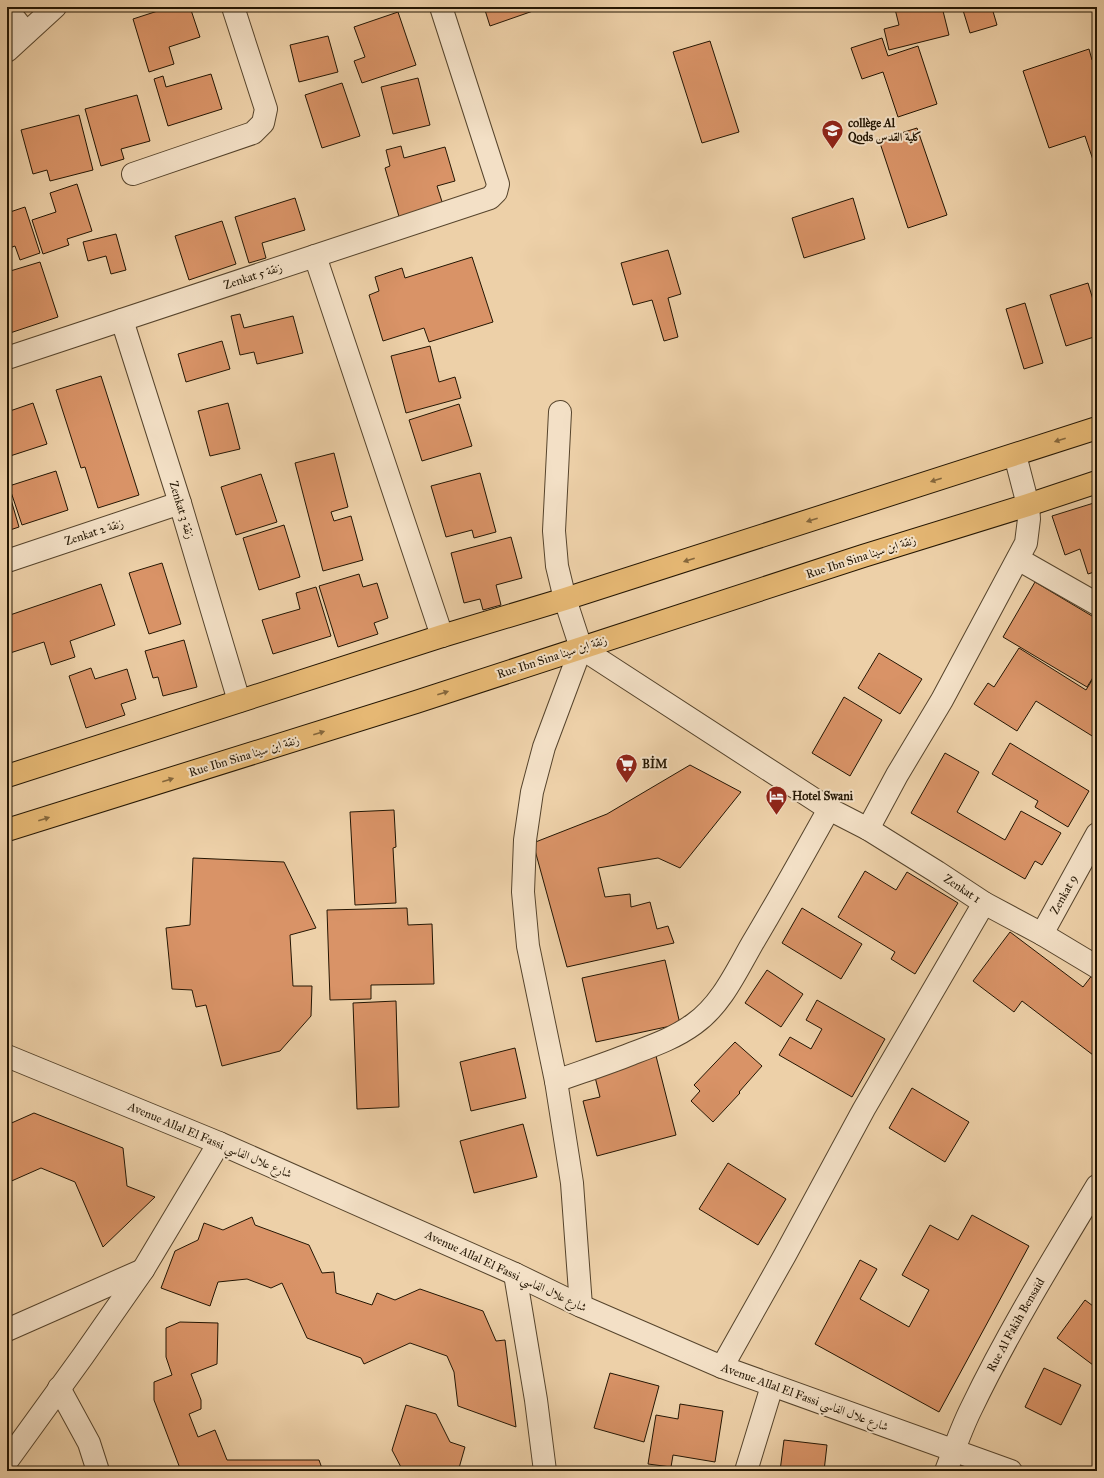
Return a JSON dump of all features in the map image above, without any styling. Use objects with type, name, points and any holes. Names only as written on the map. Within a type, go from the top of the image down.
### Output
[{"type":"main road","points":[[7,776],[1097,428]]},
{"type":"main road","name":"Rue Ibn Sina زنقة ابن سينا","points":[[7,830],[416,702],[863,556],[1097,482]]},
{"type":"street","points":[[7,51],[56,7]]},
{"type":"street","points":[[133,174],[253,133],[264,123],[266,109],[233,7]]},
{"type":"street","name":"Zenkat 5 زنقة","points":[[7,358],[490,198],[496,192],[498,184],[441,7]]},
{"type":"street","points":[[7,9],[26,33]]},
{"type":"street","points":[[315,256],[442,636]]},
{"type":"street","name":"Zenkat 3 زنقة","points":[[122,320],[180,503],[239,701]]},
{"type":"street","points":[[560,412],[554,531],[557,566],[565,599],[581,648],[544,747],[532,792],[525,840],[523,892],[528,946],[556,1081],[572,1183],[581,1306]]},
{"type":"street","points":[[868,829],[897,775],[942,700],[1026,543],[1029,519],[1028,505],[1015,455]]},
{"type":"street","name":"Zenkat 2 زنقة","points":[[7,561],[180,503]]},
{"type":"street","points":[[1018,559],[1097,604]]},
{"type":"street","name":"Zenkat 1","points":[[581,648],[829,809],[868,829],[984,903],[1042,934],[1097,967]]},
{"type":"street","points":[[556,1081],[654,1046],[677,1035],[706,1014],[716,1003],[728,985],[784,891],[829,809]]},
{"type":"street","name":"Zenkat 9","points":[[1042,934],[1097,834]]},
{"type":"street","points":[[722,1367],[864,1109],[984,903]]},
{"type":"street","name":"Avenue Allal El Fassi شارع علال الفاسي","points":[[7,1056],[219,1143],[515,1274],[581,1306],[722,1367],[1012,1471]]},
{"type":"street","points":[[7,1461],[143,1270],[219,1143]]},
{"type":"street","name":"Rue Al Fakih Bensaïd","points":[[946,1471],[970,1410],[994,1364],[1026,1305],[1097,1186]]},
{"type":"street","points":[[7,1330],[143,1270]]},
{"type":"street","points":[[515,1274],[536,1400],[545,1471]]},
{"type":"street","points":[[746,1471],[772,1386]]},
{"type":"street","points":[[59,1388],[88,1443],[98,1471]]},
{"type":"building","points":[[170,7],[190,7],[200,37],[169,47],[174,64],[149,72],[133,19]]},
{"type":"building","points":[[272,7],[287,7],[274,11]]},
{"type":"building","points":[[484,7],[532,7],[533,11],[490,26]]},
{"type":"building","points":[[905,7],[942,7],[949,35],[889,50],[884,29],[899,25],[895,9]]},
{"type":"building","points":[[962,7],[995,7],[992,8],[997,25],[970,33]]},
{"type":"building","points":[[398,12],[416,65],[362,83],[354,61],[365,57],[354,27]]},
{"type":"building","points":[[328,36],[338,72],[299,82],[290,45]]},
{"type":"building","points":[[882,38],[888,56],[918,46],[937,104],[898,117],[883,72],[862,79],[851,48]]},
{"type":"building","points":[[710,41],[739,132],[702,143],[673,52]]},
{"type":"building","points":[[1089,49],[1092,60],[1097,58],[1097,172],[1085,136],[1049,148],[1023,71]]},
{"type":"building","points":[[211,74],[222,109],[168,126],[154,79],[163,76],[166,87]]},
{"type":"building","points":[[418,78],[430,125],[393,134],[381,87]]},
{"type":"building","points":[[342,83],[360,136],[322,148],[305,95]]},
{"type":"building","points":[[137,95],[150,141],[121,149],[124,159],[101,166],[85,109]]},
{"type":"building","points":[[79,115],[93,170],[50,181],[47,170],[33,174],[21,130]]},
{"type":"building","points":[[917,128],[947,215],[908,228],[879,140]]},
{"type":"building","points":[[401,146],[404,158],[445,147],[455,181],[437,186],[444,208],[400,220],[385,168],[390,166],[386,150]]},
{"type":"building","points":[[77,184],[92,231],[67,239],[69,245],[43,254],[32,220],[56,212],[50,193]]},
{"type":"building","points":[[295,198],[305,230],[262,243],[266,258],[249,263],[235,217]]},
{"type":"building","points":[[853,198],[865,239],[804,258],[792,218]]},
{"type":"building","points":[[25,207],[40,253],[20,260],[15,246],[7,249],[7,213]]},
{"type":"building","points":[[222,221],[236,264],[189,280],[175,236]]},
{"type":"building","points":[[116,234],[126,270],[111,274],[106,256],[88,261],[83,242]]},
{"type":"building","points":[[668,250],[681,294],[668,298],[678,337],[664,341],[652,300],[633,305],[621,263]]},
{"type":"building","points":[[472,257],[493,322],[429,342],[424,328],[383,341],[369,295],[379,291],[375,277],[402,268],[405,278]]},
{"type":"building","points":[[40,262],[58,317],[7,334],[7,272]]},
{"type":"building","points":[[1088,283],[1097,313],[1097,336],[1066,346],[1050,295]]},
{"type":"building","points":[[1025,303],[1043,363],[1024,369],[1006,309]]},
{"type":"building","points":[[240,314],[244,328],[293,316],[303,353],[257,364],[254,352],[240,355],[231,316]]},
{"type":"building","points":[[222,341],[230,369],[186,382],[178,354]]},
{"type":"building","points":[[430,346],[439,382],[455,377],[461,398],[406,413],[391,356]]},
{"type":"building","points":[[101,376],[139,495],[98,508],[85,467],[81,468],[56,390]]},
{"type":"building","points":[[33,403],[47,444],[7,457],[7,431],[10,430],[7,421],[7,412]]},
{"type":"building","points":[[228,403],[240,449],[210,456],[198,411]]},
{"type":"building","points":[[459,404],[472,446],[422,461],[409,420]]},
{"type":"building","points":[[334,453],[348,507],[331,512],[334,521],[351,516],[363,560],[323,571],[295,463]]},
{"type":"building","points":[[56,471],[68,510],[22,525],[9,486]]},
{"type":"building","points":[[480,473],[496,532],[474,538],[472,530],[446,537],[431,486]]},
{"type":"building","points":[[261,474],[277,522],[236,535],[221,487]]},
{"type":"building","points":[[7,486],[19,527],[7,531]]},
{"type":"building","points":[[1097,502],[1097,571],[1088,574],[1080,549],[1065,555],[1052,516]]},
{"type":"building","points":[[284,525],[300,577],[259,590],[243,538]]},
{"type":"building","points":[[511,537],[522,578],[496,585],[501,605],[483,610],[480,599],[464,603],[451,553]]},
{"type":"building","points":[[162,563],[181,624],[149,634],[129,573]]},
{"type":"building","points":[[359,574],[363,587],[377,583],[388,618],[374,623],[378,634],[338,647],[319,586]]},
{"type":"building","points":[[1035,582],[1097,619],[1097,671],[1087,687],[1003,637]]},
{"type":"building","points":[[101,584],[115,625],[70,641],[75,657],[51,665],[44,642],[7,654],[7,616]]},
{"type":"building","points":[[316,587],[331,636],[273,654],[262,620],[300,609],[296,593]]},
{"type":"building","points":[[184,640],[197,687],[163,696],[158,677],[153,678],[145,651]]},
{"type":"building","points":[[1019,648],[1086,690],[1097,672],[1097,739],[1036,701],[1017,731],[974,704],[988,683],[994,687]]},
{"type":"building","points":[[879,653],[922,679],[900,714],[858,688]]},
{"type":"building","points":[[91,668],[95,679],[127,669],[136,699],[121,704],[125,715],[86,728],[69,676]]},
{"type":"building","points":[[844,697],[882,720],[850,776],[812,753]]},
{"type":"building","points":[[1010,743],[1089,791],[1068,827],[1035,807],[1038,801],[992,774]]},
{"type":"building","points":[[945,753],[979,772],[957,812],[1005,840],[1021,811],[1061,833],[1042,865],[1035,861],[1025,879],[911,813]]},
{"type":"building","points":[[690,765],[741,792],[680,868],[658,858],[598,868],[605,897],[630,894],[631,907],[650,902],[657,929],[668,926],[674,943],[567,967],[533,843],[607,814]]},
{"type":"building","points":[[394,810],[396,847],[393,848],[396,903],[355,905],[350,812]]},
{"type":"building","points":[[193,858],[284,862],[316,928],[290,935],[293,986],[312,986],[311,1016],[280,1051],[222,1066],[206,1005],[196,1007],[192,990],[172,989],[166,928],[190,925]]},
{"type":"building","points":[[865,871],[896,890],[907,872],[958,903],[915,974],[891,959],[895,952],[838,917]]},
{"type":"building","points":[[407,908],[408,925],[432,924],[434,984],[371,985],[371,999],[330,1000],[327,910]]},
{"type":"building","points":[[802,908],[862,944],[841,979],[782,943]]},
{"type":"building","points":[[1010,932],[1083,987],[1093,974],[1097,977],[1097,1058],[1022,1001],[1014,1012],[973,981]]},
{"type":"building","points":[[665,960],[680,1024],[596,1042],[582,978]]},
{"type":"building","points":[[767,970],[803,994],[781,1027],[745,1003]]},
{"type":"building","points":[[817,1000],[885,1039],[852,1097],[779,1055],[790,1037],[811,1049],[822,1029],[806,1020]]},
{"type":"building","points":[[396,1001],[399,1107],[357,1109],[353,1003]]},
{"type":"building","points":[[735,1042],[762,1066],[739,1092],[740,1093],[713,1122],[691,1101],[700,1091],[694,1085]]},
{"type":"building","points":[[515,1048],[526,1098],[471,1111],[460,1062]]},
{"type":"building","points":[[656,1056],[676,1135],[597,1156],[583,1101],[600,1097],[594,1073]]},
{"type":"building","points":[[912,1088],[969,1122],[945,1162],[889,1128]]},
{"type":"building","points":[[34,1113],[123,1148],[127,1186],[155,1197],[103,1247],[75,1182],[41,1168],[7,1183],[7,1125]]},
{"type":"building","points":[[523,1124],[537,1177],[474,1193],[460,1141]]},
{"type":"building","points":[[728,1163],[786,1199],[758,1245],[699,1209]]},
{"type":"building","points":[[972,1215],[1029,1246],[939,1412],[815,1344],[860,1260],[877,1269],[860,1299],[909,1327],[929,1290],[902,1275],[930,1225],[958,1240]]},
{"type":"building","points":[[252,1217],[255,1225],[309,1245],[322,1273],[334,1272],[336,1293],[372,1305],[377,1293],[395,1300],[420,1289],[483,1311],[496,1341],[505,1340],[516,1427],[458,1406],[454,1372],[447,1356],[410,1343],[364,1364],[361,1358],[307,1338],[282,1283],[271,1288],[247,1279],[218,1282],[210,1306],[161,1288],[175,1251],[198,1240],[204,1223],[223,1230]]},
{"type":"building","points":[[1085,1300],[1097,1309],[1097,1314],[1093,1320],[1097,1323],[1097,1368],[1057,1338]]},
{"type":"building","points":[[180,1322],[218,1323],[217,1364],[191,1374],[201,1400],[201,1409],[189,1414],[198,1437],[215,1430],[227,1460],[319,1460],[323,1471],[181,1471],[154,1400],[154,1382],[172,1375],[166,1357],[166,1328]]},
{"type":"building","points":[[1044,1368],[1081,1385],[1061,1425],[1025,1407]]},
{"type":"building","points":[[610,1373],[659,1386],[644,1442],[594,1428]]},
{"type":"building","points":[[680,1404],[723,1411],[715,1462],[673,1455],[671,1467],[648,1464],[656,1415],[678,1419]]},
{"type":"building","points":[[406,1405],[436,1414],[450,1442],[465,1447],[459,1468],[460,1471],[403,1471],[392,1450]]},
{"type":"building","points":[[784,1440],[827,1445],[824,1471],[780,1471]]},
{"type":"place","name":"collège Al Qods كلية القدس","points":[[832,150]]},
{"type":"place","name":"BİM","points":[[626,784]]},
{"type":"place","name":"Hotel Swani","points":[[776,816]]}]
